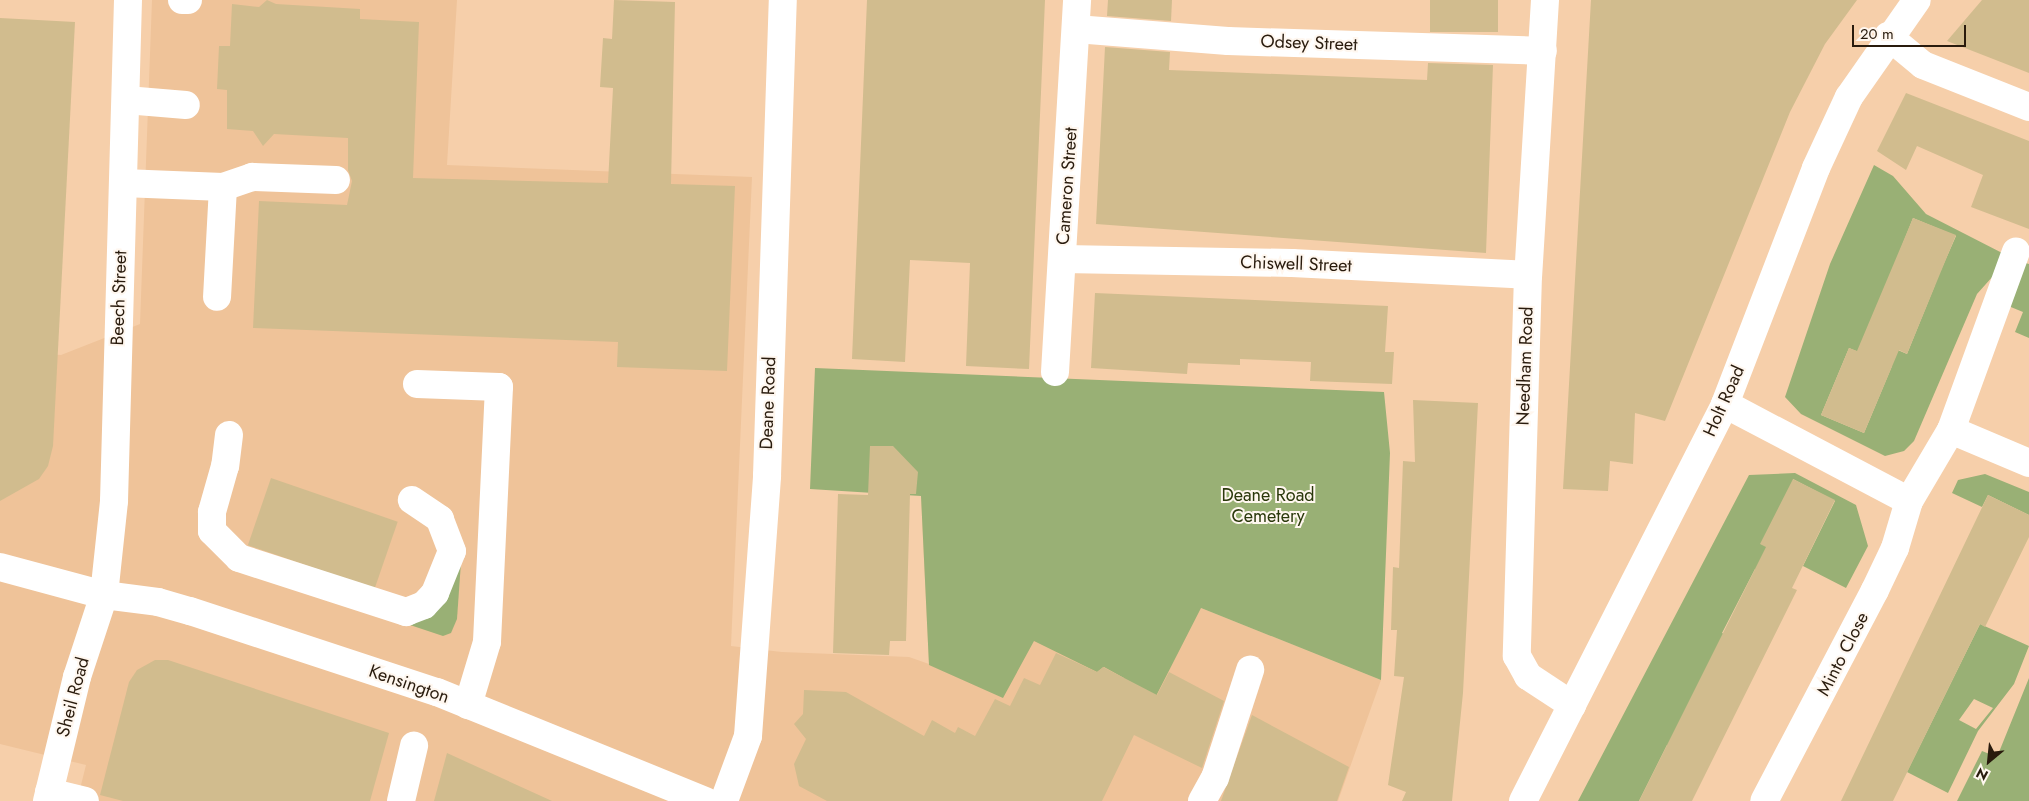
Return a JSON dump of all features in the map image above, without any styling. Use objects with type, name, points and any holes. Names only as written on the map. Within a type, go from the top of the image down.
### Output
[{"type":"street","name":"Beech Street","points":[[104,595],[114,501],[128,0]]},
{"type":"street","points":[[182,0],[188,0]]},
{"type":"street","name":"Deane Road","points":[[724,801],[748,736],[766,476],[783,0]]},
{"type":"street","name":"Cameron Street","points":[[1055,372],[1077,0]]},
{"type":"street","name":"Needham Road","points":[[1545,0],[1528,275],[1517,656],[1528,676],[1572,705]]},
{"type":"street","name":"Holt Road","points":[[1523,801],[1725,404],[1816,168],[1849,97],[1912,2]]},
{"type":"street","name":"Odsey Street","points":[[1076,29],[1228,41],[1543,51]]},
{"type":"street","points":[[1888,36],[1923,65],[2029,107]]},
{"type":"street","points":[[126,100],[186,105]]},
{"type":"street","points":[[123,183],[223,187],[252,177],[336,180]]},
{"type":"street","points":[[217,297],[223,187]]},
{"type":"street","name":"Minto Close","points":[[1764,801],[1875,590],[1895,548],[1909,501],[1951,430],[1994,321],[1993,308],[2016,251]]},
{"type":"street","name":"Chiswell Street","points":[[1062,258],[1292,263],[1528,275]]},
{"type":"street","points":[[417,384],[499,387],[487,642],[468,705]]},
{"type":"street","points":[[1725,404],[1909,501]]},
{"type":"street","points":[[1951,430],[2029,463]]},
{"type":"street","points":[[229,435],[225,466],[212,512],[212,531],[239,558],[406,612],[424,605],[436,593],[452,551],[440,519],[412,500]]},
{"type":"street","name":"Kensington","points":[[0,567],[104,595],[158,602],[190,611],[468,705],[706,801]]},
{"type":"street","name":"Sheil Road","points":[[48,796],[77,677],[104,595]]},
{"type":"street","points":[[1202,801],[1214,778],[1250,670]]},
{"type":"street","points":[[401,801],[414,746]]},
{"type":"street","points":[[48,796],[85,801]]},
{"type":"shaded area","points":[[152,0],[457,0],[447,165],[752,177],[731,646],[782,652],[909,657],[929,664],[921,496],[1381,680],[1338,801],[77,801],[86,765],[0,744],[0,351],[61,355],[140,324]]},
{"type":"green space","points":[[1874,165],[1893,176],[1926,214],[2010,257],[1977,294],[1914,441],[1904,451],[1885,456],[1801,414],[1785,397],[1830,264]],"holes":[[[1913,218],[1956,236],[1941,270],[1899,253]],[[1935,285],[1907,354],[1865,336]],[[1849,348],[1892,366],[1864,433],[1821,415]]]},
{"type":"green space","points":[[2019,261],[2029,264],[2029,338],[2015,332],[2023,312],[2001,303]]},
{"type":"green space","name":"Deane Road Cemetery","points":[[815,368],[1384,392],[1390,453],[1381,680],[1201,608],[1154,700],[1123,685],[1124,678],[1104,667],[1097,672],[1034,641],[1003,698],[929,665],[921,496],[810,489]]},
{"type":"green space","points":[[1795,473],[1856,505],[1868,546],[1846,588],[1803,566],[1835,501],[1793,479],[1796,562],[1785,584],[1755,569],[1722,633],[1747,646],[1691,757],[1667,745],[1639,801],[1578,801],[1749,475]]},
{"type":"green space","points":[[1985,474],[2029,492],[2029,515],[1988,495],[1982,507],[1952,493],[1958,480]]},
{"type":"green space","points":[[461,562],[457,619],[451,633],[443,636],[401,622]]},
{"type":"green space","points":[[1980,624],[2029,646],[2014,684],[1978,731],[1948,793],[1907,772]],"holes":[[[1974,699],[1993,708],[1976,729],[1959,720]]]},
{"type":"green space","points":[[2029,678],[2029,801],[1957,801],[1982,751],[1997,757]]},
{"type":"building","points":[[267,0],[276,4],[360,9],[360,19],[419,22],[413,178],[608,183],[613,88],[600,87],[603,38],[612,39],[614,0],[675,2],[671,184],[735,186],[727,371],[617,367],[618,342],[253,328],[259,201],[347,205],[352,181],[348,170],[348,138],[274,134],[263,146],[253,131],[227,129],[227,90],[217,89],[219,46],[230,46],[232,4],[259,7]]},
{"type":"building","points":[[867,0],[1045,0],[1029,369],[966,366],[970,263],[910,260],[905,362],[852,359]]},
{"type":"building","points":[[1108,0],[1172,0],[1171,21],[1107,16]]},
{"type":"building","points":[[1430,0],[1498,0],[1498,32],[1430,32]]},
{"type":"building","points":[[1591,0],[1857,0],[1825,44],[1790,112],[1665,421],[1635,413],[1633,464],[1610,461],[1608,491],[1563,489]]},
{"type":"building","points":[[1982,0],[2029,0],[2029,73],[1947,41]]},
{"type":"building","points":[[0,18],[75,22],[53,446],[48,466],[39,479],[0,501]]},
{"type":"building","points":[[1105,47],[1170,52],[1169,70],[1427,80],[1428,63],[1493,65],[1486,253],[1096,224]]},
{"type":"building","points":[[1906,93],[2029,141],[2029,229],[1971,207],[1983,175],[1917,146],[1906,170],[1877,151]]},
{"type":"building","points":[[1913,218],[1956,235],[1907,354],[1899,350],[1864,433],[1821,415],[1849,348],[1857,351]]},
{"type":"building","points":[[1095,293],[1388,306],[1385,352],[1394,352],[1392,384],[1310,381],[1311,362],[1240,359],[1240,365],[1188,363],[1187,374],[1091,368]]},
{"type":"building","points":[[1413,400],[1478,403],[1463,693],[1452,801],[1402,801],[1406,792],[1388,785],[1404,677],[1394,676],[1397,630],[1391,630],[1393,567],[1399,568],[1403,461],[1415,462]]},
{"type":"building","points":[[870,446],[893,446],[918,472],[916,494],[910,494],[906,641],[890,641],[889,655],[833,653],[838,494],[868,495]]},
{"type":"building","points":[[271,478],[398,522],[375,589],[248,545]]},
{"type":"building","points":[[1793,479],[1835,500],[1792,588],[1797,590],[1692,801],[1639,801],[1766,547],[1760,544]]},
{"type":"building","points":[[1988,495],[2029,515],[2029,537],[1985,627],[1980,624],[1893,801],[1841,801]]},
{"type":"building","points":[[1056,653],[1097,672],[1103,667],[1157,695],[1169,672],[1224,701],[1202,768],[1134,735],[1102,801],[827,801],[799,786],[794,764],[806,739],[794,724],[803,714],[804,690],[846,692],[924,736],[932,720],[955,733],[958,727],[975,736],[995,699],[1010,706],[1024,678],[1040,685]]},
{"type":"building","points":[[155,660],[168,660],[389,733],[370,801],[123,801],[100,795],[129,682],[137,670]]},
{"type":"building","points":[[1252,715],[1349,767],[1337,801],[1221,801]]},
{"type":"building","points":[[447,753],[552,801],[434,801]]}]
